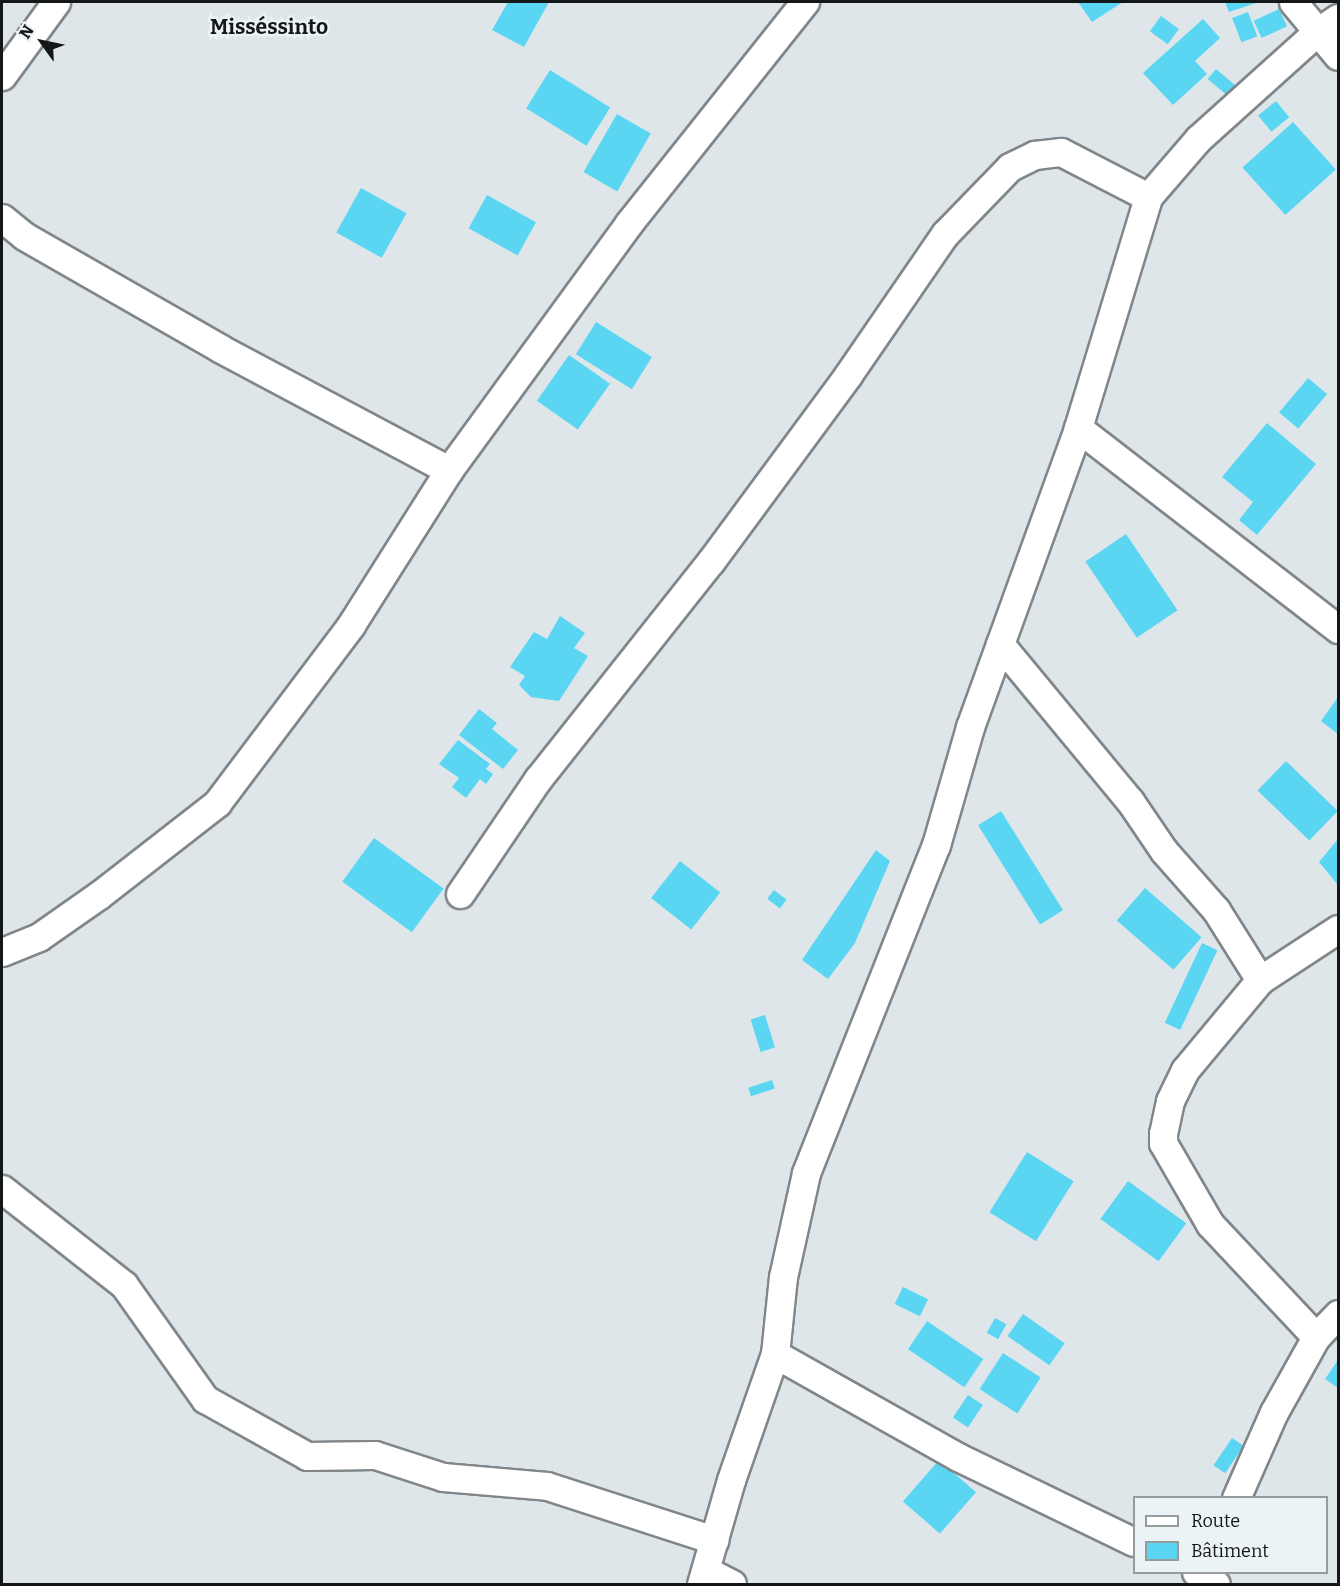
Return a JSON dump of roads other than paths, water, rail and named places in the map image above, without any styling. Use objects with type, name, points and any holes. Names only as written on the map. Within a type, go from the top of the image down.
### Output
[{"type":"street","points":[[2,76],[56,2]]},
{"type":"street","points":[[2,952],[39,937],[90,901],[217,803],[351,626],[449,470],[629,224],[805,2]]},
{"type":"street","points":[[1293,2],[1328,25],[1338,56]]},
{"type":"street","points":[[732,1584],[704,1578],[714,1540],[775,1354],[783,1277],[806,1173],[936,845],[1000,644],[1078,428],[1148,197],[1198,139],[1328,25]]},
{"type":"street","points":[[460,894],[538,779],[711,561],[945,234],[1010,167],[1035,155],[1061,152],[1148,197]]},
{"type":"street","points":[[2,218],[24,236],[221,350],[449,470]]},
{"type":"street","points":[[1078,428],[1338,629]]},
{"type":"street","points":[[1000,644],[1216,910],[1260,980]]},
{"type":"street","points":[[1316,1337],[1222,1240],[1163,1143],[1165,1118],[1185,1070],[1260,980],[1338,929]]},
{"type":"street","points":[[2,1189],[124,1285],[205,1399],[307,1456],[375,1455],[443,1477],[547,1486],[714,1540]]},
{"type":"street","points":[[1236,1496],[1274,1412],[1316,1337],[1338,1314]]},
{"type":"street","points":[[775,1354],[958,1457],[1133,1542]]},
{"type":"street","points":[[1198,1574],[1216,1584]]},
{"type":"district","name":"Misséssinto","points":[[269,27]]}]
